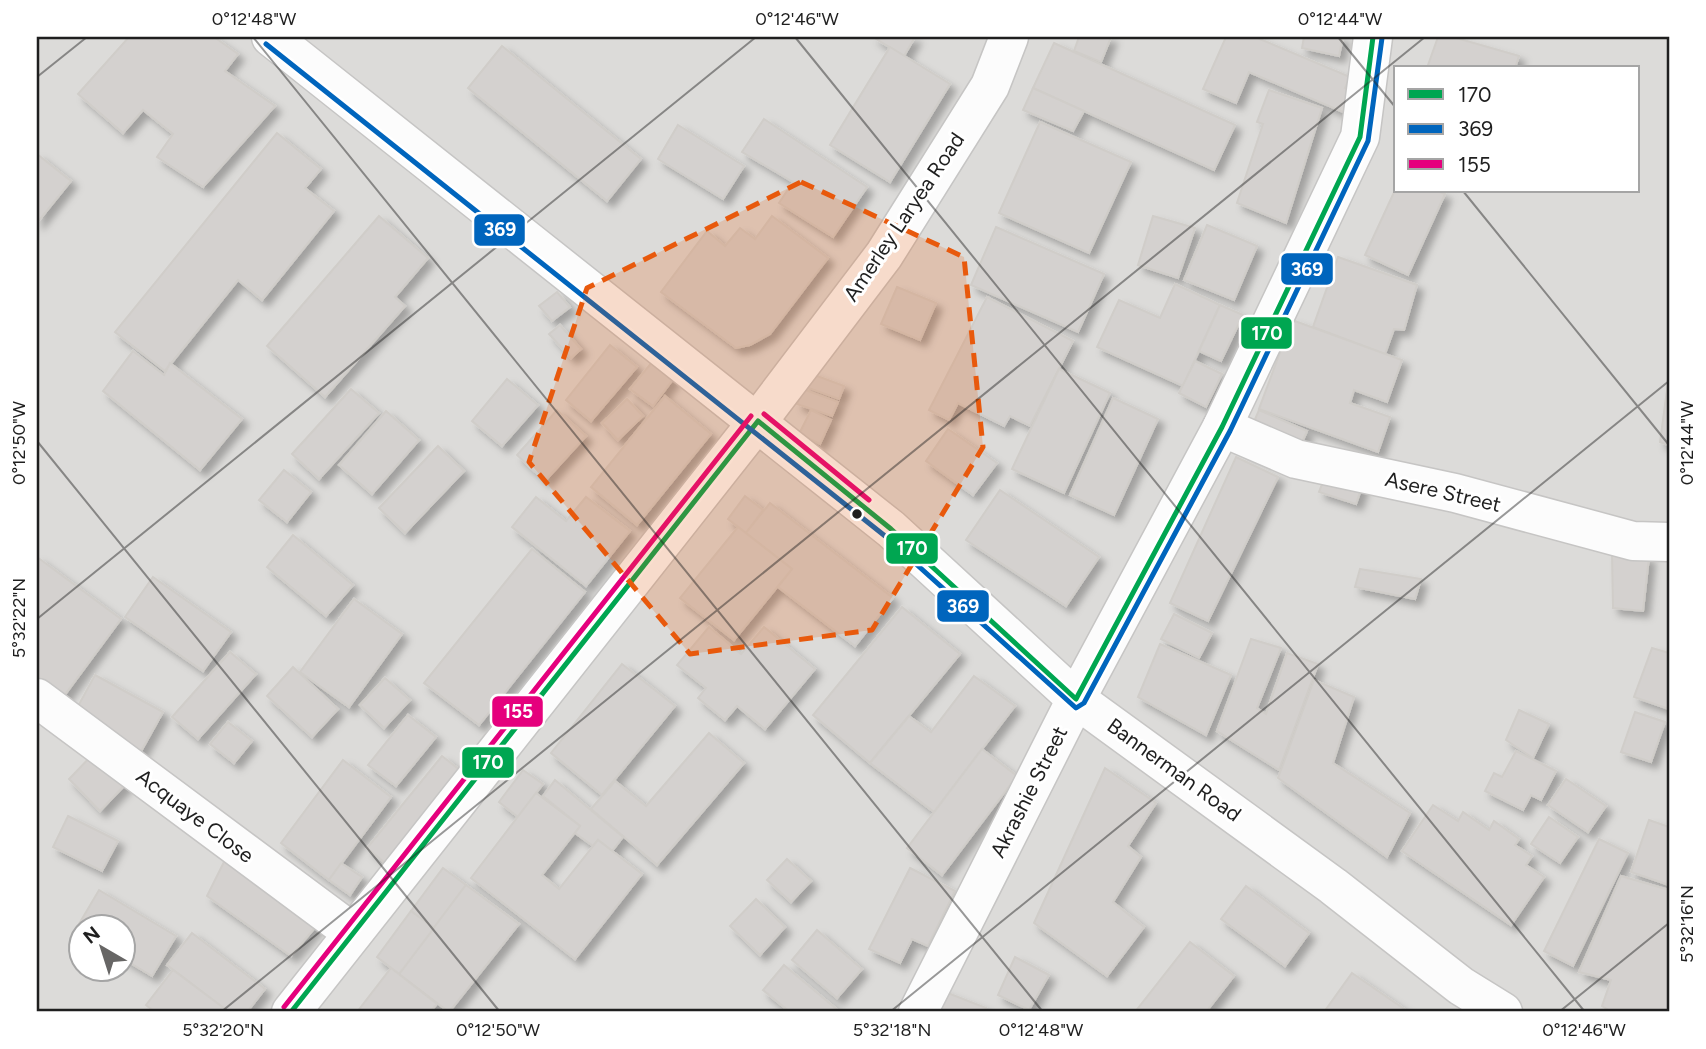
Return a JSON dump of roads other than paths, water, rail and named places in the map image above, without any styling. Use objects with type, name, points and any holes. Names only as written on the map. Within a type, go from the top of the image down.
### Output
[{"type":"street","name":"Bannerman Road","points":[[271,37],[891,529],[1076,699],[1333,886],[1452,999],[1503,1012]]},
{"type":"street","name":"Amerley Laryea Road","points":[[291,1012],[758,421],[884,255],[990,86],[1009,37]]},
{"type":"street","name":"Akrashie Street","points":[[918,1012],[1076,699],[1222,427],[1360,137],[1373,37]]},
{"type":"street","name":"Asere Street","points":[[1222,427],[1296,459],[1455,493],[1633,541],[1669,542]]},
{"type":"street","name":"Acquaye Close","points":[[37,698],[353,933]]}]
